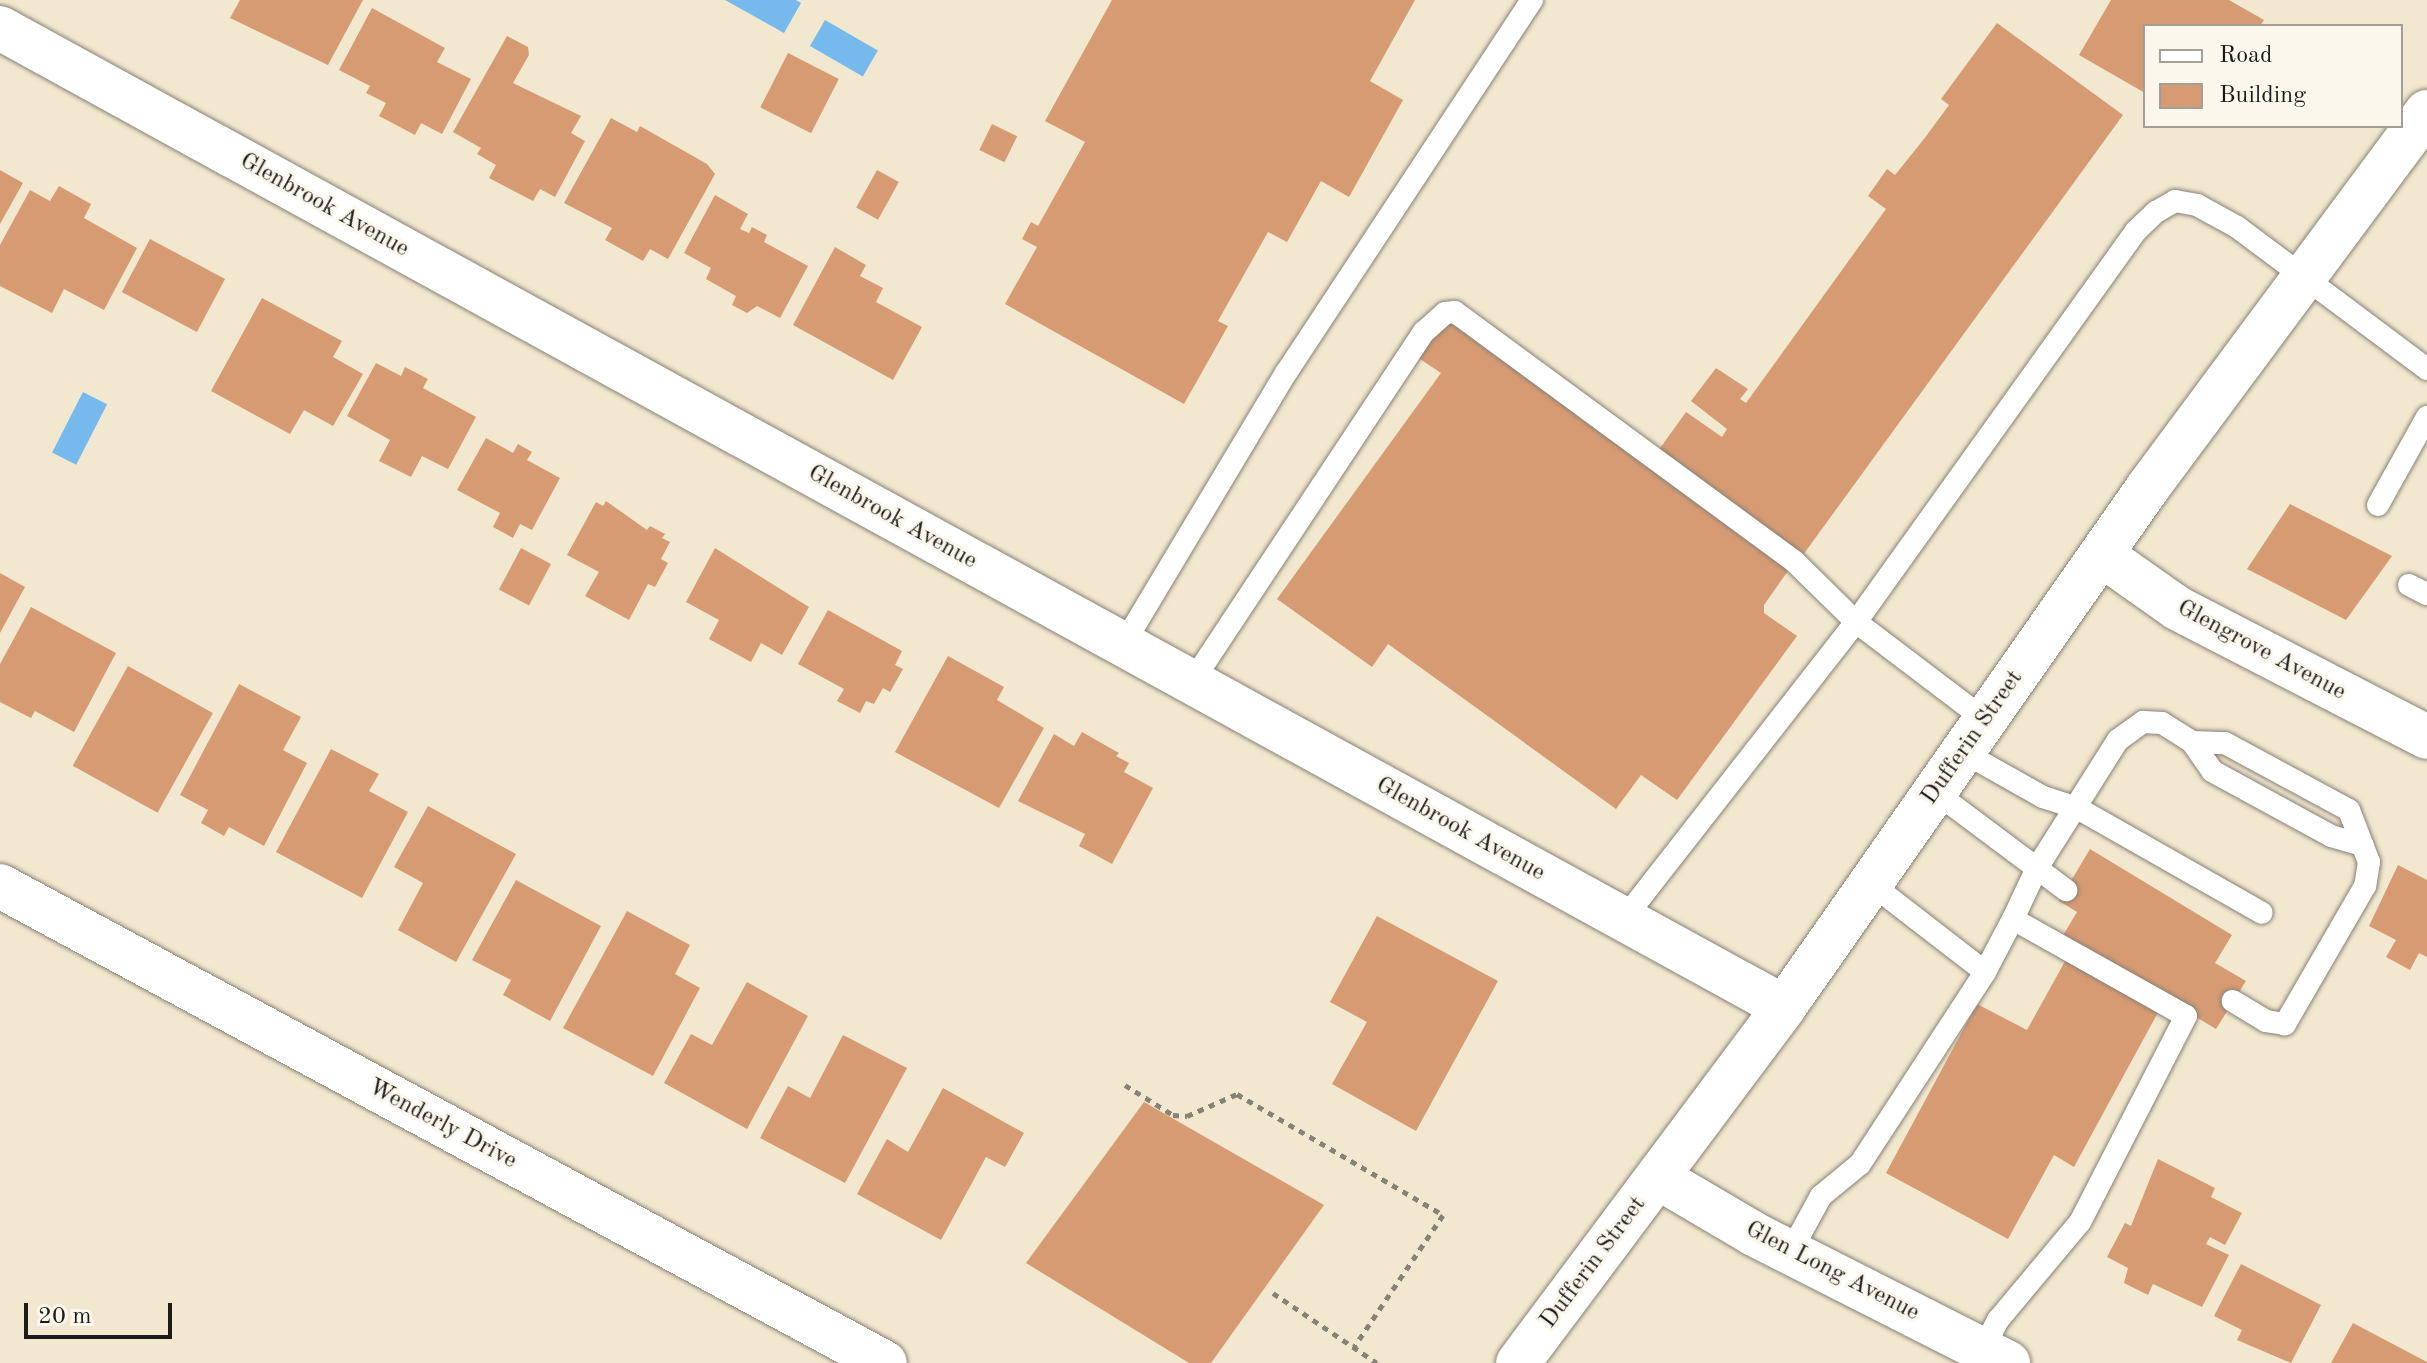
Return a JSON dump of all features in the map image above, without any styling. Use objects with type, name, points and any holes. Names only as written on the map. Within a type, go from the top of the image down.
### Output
[{"type":"street","name":"Glenbrook Avenue","points":[[0,28],[1784,1007]]},
{"type":"street","name":"Dufferin Street","points":[[1518,1363],[1784,1007],[2102,555],[2427,112]]},
{"type":"street","name":"Glengrove Avenue","points":[[2102,555],[2177,608],[2427,737]]},
{"type":"street","name":"Wenderly Drive","points":[[0,886],[885,1363]]},
{"type":"street","name":"Glen Long Avenue","points":[[1659,1178],[1995,1356]]},
{"type":"lane","points":[[1123,645],[1286,373],[1532,0]]},
{"type":"lane","points":[[1623,920],[1856,622],[2136,231],[2156,212],[2175,201],[2197,205],[2237,227],[2427,369]]},
{"type":"lane","points":[[1192,682],[1415,345],[1445,313],[1455,312],[1795,562],[1974,736],[2043,797],[2079,809],[2262,913]]},
{"type":"lane","points":[[2378,505],[2427,417]]},
{"type":"lane","points":[[1792,1249],[1821,1196],[1860,1164],[1985,972],[2037,868],[2079,809],[2128,728],[2162,723],[2192,742],[2212,771],[2331,836],[2363,845]]},
{"type":"lane","points":[[2192,742],[2225,743],[2349,810],[2369,862],[2365,886],[2297,1011],[2285,1024],[2266,1021],[2233,1001]]},
{"type":"lane","points":[[1935,792],[2066,890]]},
{"type":"lane","points":[[1870,883],[1985,972]]},
{"type":"lane","points":[[1995,1356],[1998,1320],[2080,1222],[2187,1022],[2182,1012],[2013,919]]},
{"type":"path","points":[[1125,1085],[1173,1115],[1187,1116],[1237,1094],[1443,1215],[1354,1347]]},
{"type":"path","points":[[1273,1293],[1377,1363]]},
{"type":"water","points":[[725,0],[796,0],[801,3],[784,33]]},
{"type":"water","points":[[825,20],[878,50],[863,76],[810,46]]},
{"type":"water","points":[[83,392],[107,404],[76,465],[52,453]]},
{"type":"building","points":[[240,0],[363,0],[328,65],[230,18]]},
{"type":"building","points":[[1112,0],[1415,0],[1370,81],[1403,100],[1349,197],[1321,181],[1287,242],[1268,232],[1218,321],[1228,326],[1184,404],[1005,304],[1037,247],[1022,239],[1031,222],[1038,226],[1085,142],[1045,121]]},
{"type":"building","points":[[2111,0],[2229,0],[2264,20],[2261,24],[2143,24],[2143,92],[2079,55]]},
{"type":"building","points":[[372,8],[445,48],[437,62],[471,79],[442,134],[421,123],[415,135],[379,116],[386,103],[366,93],[370,86],[339,70]]},
{"type":"building","points":[[1997,23],[2123,115],[1803,555],[1658,451],[1686,412],[1722,437],[1727,429],[1691,401],[1716,368],[1748,389],[1740,399],[1746,403],[1886,209],[1868,196],[1887,169],[1895,175],[1924,139],[1949,105],[1941,99]]},
{"type":"building","points":[[507,36],[528,47],[529,55],[513,83],[581,116],[571,133],[585,141],[555,197],[540,189],[533,201],[489,178],[496,165],[477,154],[481,148],[453,132]]},
{"type":"building","points":[[788,53],[839,79],[811,133],[760,107]]},
{"type":"building","points":[[611,118],[637,132],[640,126],[707,164],[715,174],[668,259],[650,249],[643,261],[605,240],[612,228],[564,203]]},
{"type":"building","points":[[992,124],[1017,136],[1004,162],[979,150]]},
{"type":"building","points":[[0,170],[23,183],[0,224]]},
{"type":"building","points":[[877,170],[899,182],[878,220],[856,208]]},
{"type":"building","points":[[59,186],[91,204],[84,218],[137,248],[104,310],[64,289],[52,313],[0,286],[0,245],[30,190],[50,201]]},
{"type":"building","points":[[715,195],[748,214],[740,229],[749,233],[752,227],[767,235],[764,242],[808,266],[780,318],[757,306],[747,313],[732,305],[736,296],[706,279],[711,268],[684,253]]},
{"type":"building","points":[[150,239],[225,279],[197,332],[122,292]]},
{"type":"building","points":[[835,247],[866,265],[860,276],[883,288],[876,302],[922,327],[893,380],[793,325]]},
{"type":"building","points":[[262,298],[342,341],[333,357],[363,374],[333,426],[304,410],[290,434],[211,391]]},
{"type":"building","points":[[1448,316],[1790,568],[1764,605],[1764,613],[1797,636],[1677,800],[1641,775],[1616,809],[1388,644],[1372,667],[1277,599],[1441,373],[1417,357]]},
{"type":"building","points":[[376,363],[401,376],[405,367],[428,379],[423,388],[476,417],[448,469],[422,456],[411,477],[379,461],[390,440],[347,416]]},
{"type":"building","points":[[486,438],[513,453],[518,444],[532,452],[527,460],[560,478],[532,530],[520,524],[513,538],[493,527],[500,513],[457,490]]},
{"type":"building","points":[[606,501],[647,530],[650,526],[665,534],[662,538],[670,542],[661,559],[668,563],[655,587],[648,584],[629,620],[585,596],[599,572],[567,555],[596,502],[603,506]]},
{"type":"building","points":[[2290,504],[2392,556],[2346,620],[2247,569]]},
{"type":"building","points":[[521,548],[551,564],[529,605],[499,589]]},
{"type":"building","points":[[715,548],[809,607],[782,655],[761,643],[751,662],[709,639],[719,620],[686,602]]},
{"type":"building","points":[[0,573],[25,587],[0,633]]},
{"type":"building","points":[[31,607],[116,653],[74,732],[35,711],[31,718],[0,702],[0,664]]},
{"type":"building","points":[[828,610],[902,651],[895,665],[903,669],[890,692],[883,688],[874,704],[866,701],[860,713],[837,701],[844,689],[798,664]]},
{"type":"building","points":[[948,656],[1004,687],[997,700],[1044,728],[999,808],[895,752]]},
{"type":"building","points":[[128,666],[213,713],[158,813],[73,766]]},
{"type":"building","points":[[239,684],[301,717],[283,750],[307,763],[264,846],[229,827],[224,836],[201,823],[208,810],[180,795]]},
{"type":"building","points":[[1082,732],[1119,753],[1116,756],[1129,763],[1124,772],[1153,788],[1112,864],[1079,846],[1085,834],[1018,801],[1054,734],[1074,746]]},
{"type":"building","points":[[331,749],[379,774],[369,791],[408,812],[362,898],[276,852]]},
{"type":"building","points":[[428,806],[516,854],[456,962],[398,930],[423,883],[394,867]]},
{"type":"building","points":[[2090,849],[2232,935],[2215,963],[2246,981],[2216,1029],[2062,937],[2077,912],[2059,901]]},
{"type":"building","points":[[2398,865],[2427,880],[2427,957],[2419,953],[2410,970],[2386,957],[2396,940],[2369,926]]},
{"type":"building","points":[[516,880],[601,926],[550,1021],[503,995],[511,980],[472,960]]},
{"type":"building","points":[[627,911],[690,945],[675,974],[700,988],[653,1076],[563,1028]]},
{"type":"building","points":[[1377,916],[1498,981],[1416,1131],[1332,1084],[1367,1022],[1330,1002]]},
{"type":"building","points":[[2069,954],[2162,1005],[2074,1167],[2054,1155],[2008,1239],[1886,1173],[1977,1004],[2027,1030]]},
{"type":"building","points":[[747,982],[808,1016],[747,1129],[664,1083],[691,1034],[712,1045]]},
{"type":"building","points":[[843,1035],[907,1068],[845,1183],[760,1138],[788,1086],[810,1098]]},
{"type":"building","points":[[943,1088],[1024,1133],[1005,1167],[986,1157],[941,1240],[857,1194],[887,1139],[908,1152]]},
{"type":"building","points":[[1144,1102],[1324,1205],[1211,1363],[1189,1363],[1026,1263]]},
{"type":"building","points":[[2158,1159],[2215,1188],[2211,1197],[2242,1213],[2225,1245],[2210,1237],[2206,1244],[2229,1255],[2202,1307],[2153,1284],[2148,1295],[2124,1283],[2128,1268],[2107,1257],[2125,1223],[2131,1226]]},
{"type":"building","points":[[2241,1264],[2321,1305],[2291,1363],[2237,1340],[2242,1330],[2214,1316]]},
{"type":"building","points":[[2353,1323],[2427,1362],[2427,1363],[2331,1363]]}]
